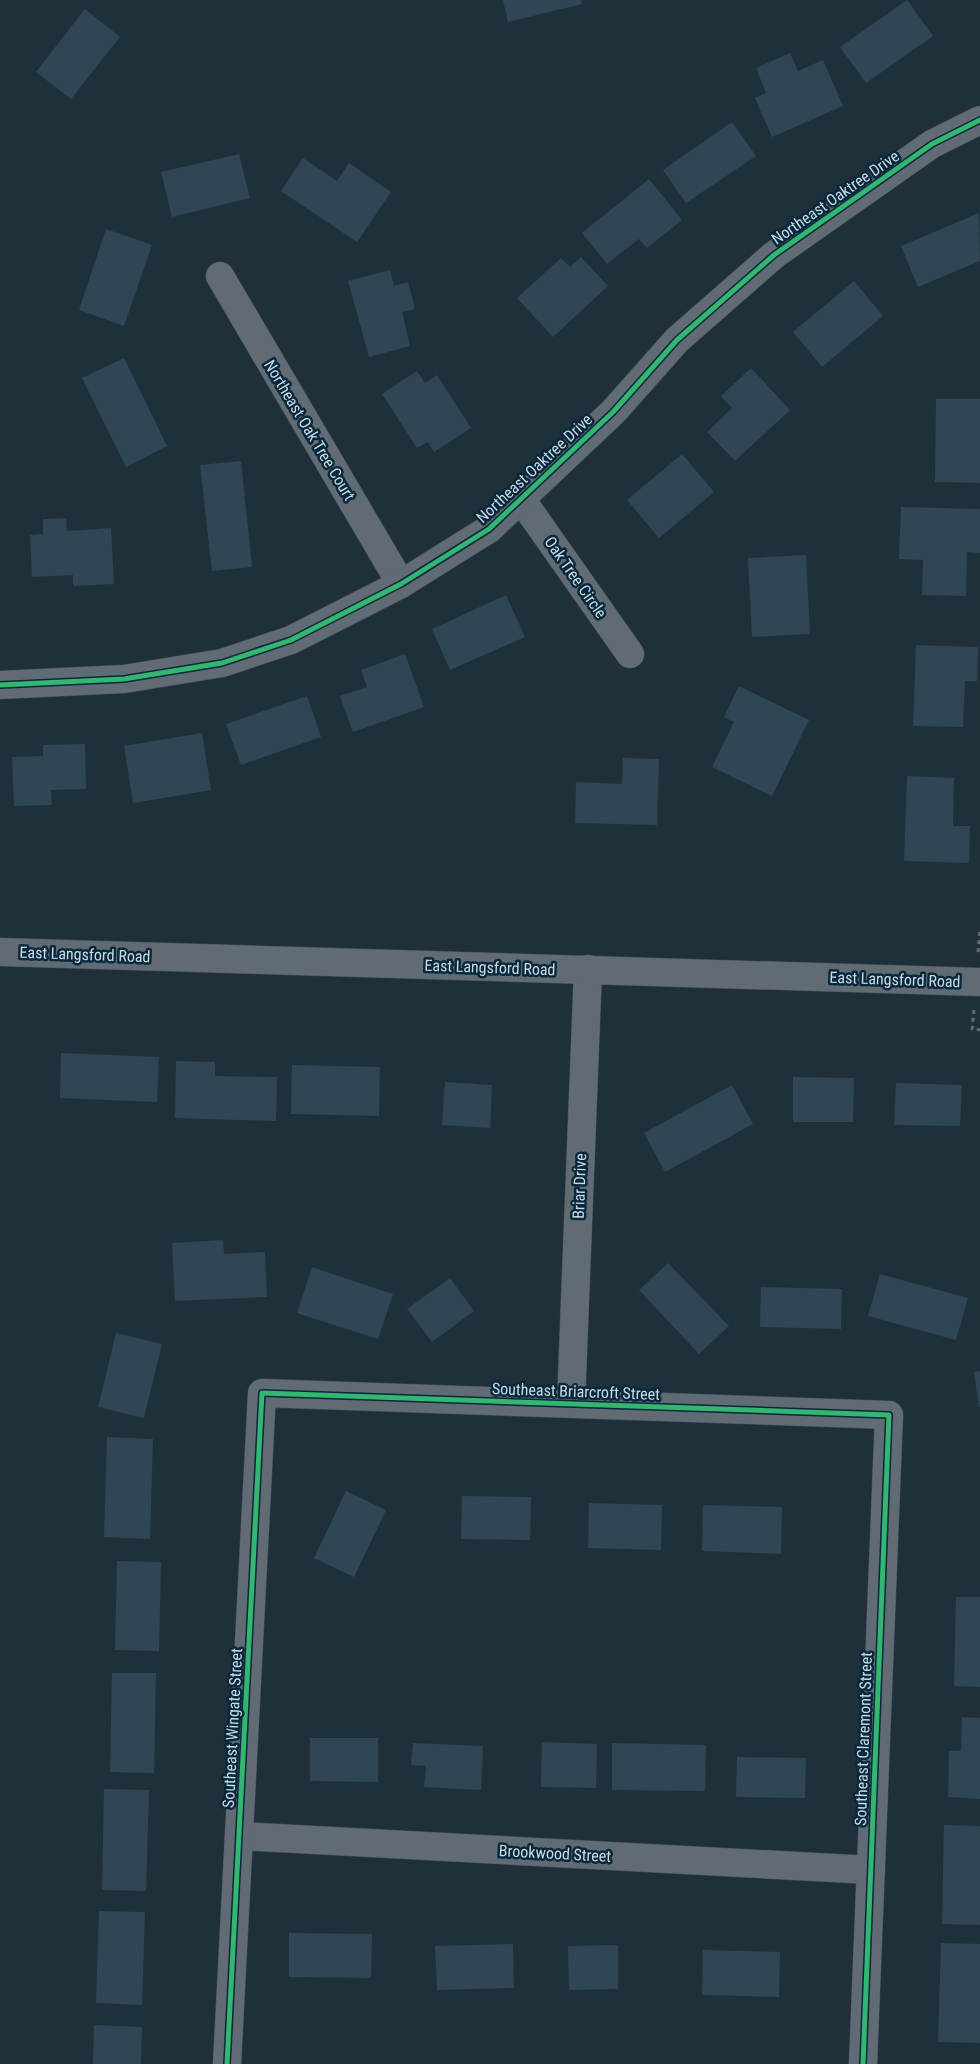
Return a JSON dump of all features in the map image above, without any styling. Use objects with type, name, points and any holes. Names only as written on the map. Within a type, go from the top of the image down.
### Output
[{"type":"street","name":"Northeast Oaktree Drive","points":[[0,685],[124,679],[222,662],[291,640],[401,584],[489,529],[613,412],[677,340],[774,255],[932,144],[980,120]]},
{"type":"street","name":"Northeast Oak Tree Court","points":[[220,276],[401,584]]},
{"type":"street","name":"Oak Tree Circle","points":[[521,500],[630,654]]},
{"type":"street","name":"East Langsford Road","points":[[0,952],[980,982]]},
{"type":"street","name":"Briar Drive","points":[[571,1404],[588,970]]},
{"type":"street","name":"Southeast Briarcroft Street","points":[[262,1393],[889,1416]]},
{"type":"street","name":"Southeast Wingate Street","points":[[227,2064],[262,1393]]},
{"type":"street","name":"Southeast Claremont Street","points":[[863,2064],[889,1416]]},
{"type":"street","name":"Brookwood Street","points":[[240,1836],[871,1870]]},
{"type":"building","points":[[503,0],[581,0],[582,4],[508,22]]},
{"type":"building","points":[[907,0],[933,36],[866,83],[840,47]]},
{"type":"building","points":[[85,9],[120,37],[71,99],[36,72]]},
{"type":"building","points":[[790,53],[798,71],[823,60],[843,106],[772,137],[755,98],[766,93],[756,68]]},
{"type":"building","points":[[732,122],[756,156],[686,203],[663,170]]},
{"type":"building","points":[[239,154],[250,198],[172,217],[161,172]]},
{"type":"building","points":[[303,158],[337,181],[349,163],[391,192],[357,242],[281,191]]},
{"type":"building","points":[[649,179],[682,220],[647,248],[639,239],[607,264],[582,233]]},
{"type":"building","points":[[979,213],[980,261],[918,287],[901,246]]},
{"type":"building","points":[[106,229],[152,245],[124,326],[79,310]]},
{"type":"building","points":[[581,257],[608,286],[553,337],[517,298],[561,258],[570,267]]},
{"type":"building","points":[[390,270],[394,286],[408,282],[415,309],[402,312],[410,346],[369,357],[348,281]]},
{"type":"building","points":[[854,281],[883,316],[822,367],[793,332]]},
{"type":"building","points":[[124,358],[167,446],[126,467],[82,378]]},
{"type":"building","points":[[751,368],[790,410],[735,461],[707,432],[732,408],[721,396]]},
{"type":"building","points":[[417,371],[425,383],[437,375],[471,428],[434,452],[428,442],[417,448],[382,394]]},
{"type":"building","points":[[936,399],[980,399],[980,483],[935,482]]},
{"type":"building","points":[[682,454],[714,492],[659,538],[627,500]]},
{"type":"building","points":[[241,461],[252,567],[212,571],[200,465]]},
{"type":"building","points":[[901,507],[980,509],[980,553],[967,552],[966,596],[922,595],[923,560],[899,559]]},
{"type":"building","points":[[66,518],[67,531],[111,528],[114,584],[73,586],[73,575],[32,577],[30,535],[43,534],[43,519]]},
{"type":"building","points":[[806,555],[810,634],[752,637],[748,558]]},
{"type":"building","points":[[506,595],[525,637],[450,670],[432,629]]},
{"type":"building","points":[[916,645],[978,647],[977,681],[965,681],[963,727],[913,726]]},
{"type":"building","points":[[405,654],[424,707],[353,732],[340,696],[367,687],[361,670]]},
{"type":"building","points":[[739,686],[809,720],[772,796],[712,767],[734,722],[724,717]]},
{"type":"building","points":[[307,696],[321,737],[241,765],[226,724]]},
{"type":"building","points":[[202,733],[211,790],[133,803],[124,746]]},
{"type":"building","points":[[85,744],[86,789],[51,790],[52,805],[14,806],[12,757],[43,756],[43,745]]},
{"type":"building","points":[[623,758],[659,759],[657,825],[575,823],[576,782],[622,784]]},
{"type":"building","points":[[907,776],[954,778],[953,826],[970,826],[969,863],[904,861]]},
{"type":"building","points":[[61,1053],[159,1057],[157,1102],[60,1098]]},
{"type":"building","points":[[176,1061],[215,1062],[215,1076],[277,1077],[276,1121],[175,1118]]},
{"type":"building","points":[[292,1065],[380,1067],[379,1116],[291,1114]]},
{"type":"building","points":[[793,1077],[854,1078],[853,1122],[793,1122]]},
{"type":"building","points":[[445,1082],[492,1085],[490,1128],[442,1125]]},
{"type":"building","points":[[896,1083],[962,1085],[960,1126],[894,1125]]},
{"type":"building","points":[[732,1085],[753,1124],[665,1172],[644,1133]]},
{"type":"building","points":[[223,1240],[224,1254],[265,1252],[267,1297],[175,1301],[172,1243]]},
{"type":"building","points":[[668,1263],[729,1326],[699,1354],[639,1290]]},
{"type":"building","points":[[312,1267],[393,1294],[378,1339],[297,1313]]},
{"type":"building","points":[[880,1274],[968,1298],[956,1340],[868,1316]]},
{"type":"building","points":[[450,1278],[474,1311],[432,1342],[407,1309]]},
{"type":"building","points":[[761,1287],[842,1289],[841,1329],[760,1327]]},
{"type":"building","points":[[116,1333],[162,1344],[144,1418],[98,1407]]},
{"type":"building","points":[[980,1371],[980,1407],[979,1407],[974,1372]]},
{"type":"building","points":[[107,1437],[153,1439],[150,1539],[104,1537]]},
{"type":"building","points":[[346,1491],[386,1510],[354,1577],[314,1558]]},
{"type":"building","points":[[462,1496],[531,1497],[530,1540],[461,1539]]},
{"type":"building","points":[[589,1503],[662,1505],[661,1550],[588,1548]]},
{"type":"building","points":[[703,1505],[782,1507],[781,1554],[702,1551]]},
{"type":"building","points":[[117,1561],[161,1562],[159,1651],[115,1650]]},
{"type":"building","points":[[956,1597],[980,1597],[980,1687],[954,1686]]},
{"type":"building","points":[[112,1673],[156,1673],[154,1773],[110,1772]]},
{"type":"building","points":[[962,1717],[980,1718],[980,1799],[948,1797],[949,1751],[961,1751]]},
{"type":"building","points":[[310,1738],[378,1738],[378,1782],[310,1781]]},
{"type":"building","points":[[542,1742],[597,1744],[596,1788],[541,1787]]},
{"type":"building","points":[[413,1743],[483,1746],[481,1790],[424,1787],[426,1766],[411,1765]]},
{"type":"building","points":[[612,1743],[706,1745],[705,1791],[612,1790]]},
{"type":"building","points":[[737,1757],[806,1758],[805,1798],[736,1797]]},
{"type":"building","points":[[104,1789],[149,1790],[146,1891],[102,1890]]},
{"type":"building","points":[[944,1825],[980,1826],[980,1925],[942,1924]]},
{"type":"building","points":[[99,1911],[145,1912],[142,2005],[96,2003]]},
{"type":"building","points":[[289,1933],[372,1934],[371,1978],[289,1977]]},
{"type":"building","points":[[941,1943],[980,1944],[980,2043],[938,2042]]},
{"type":"building","points":[[513,1944],[514,1988],[437,1990],[435,1946]]},
{"type":"building","points":[[618,1945],[618,1989],[569,1990],[568,1946]]},
{"type":"building","points":[[703,1950],[780,1952],[779,1997],[702,1995]]},
{"type":"building","points":[[94,2025],[142,2027],[141,2064],[93,2064]]},
{"type":"cycle path","points":[[0,685],[124,679],[222,663],[291,640],[401,584],[489,529],[613,412],[677,340],[774,255],[932,144],[980,120]]},
{"type":"cycle path","points":[[227,2064],[262,1393],[889,1415],[863,2064]]}]
